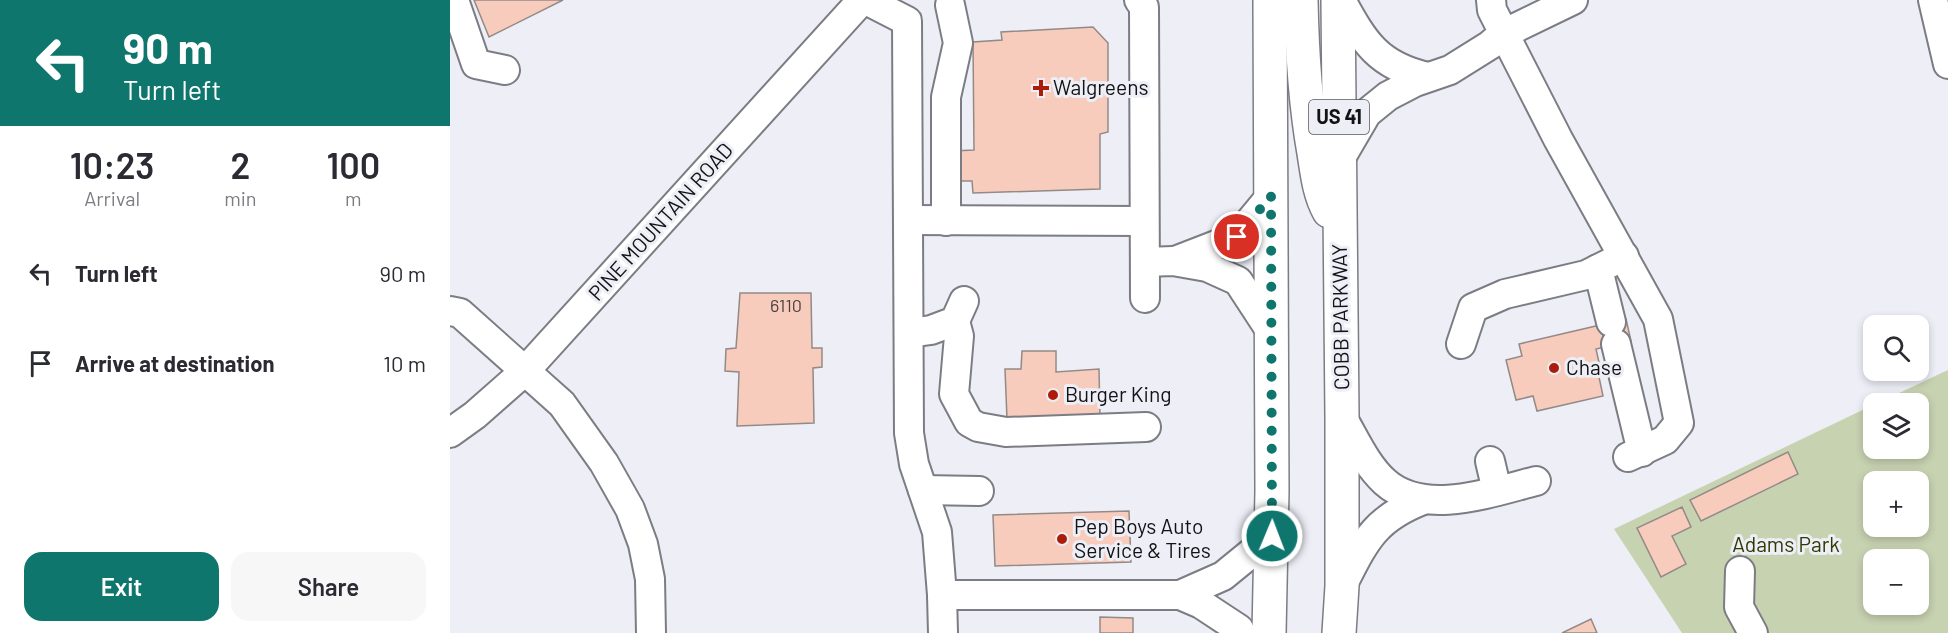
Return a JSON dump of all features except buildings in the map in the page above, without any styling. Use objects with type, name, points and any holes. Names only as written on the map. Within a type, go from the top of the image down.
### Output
[{"type":"main road","points":[[1269,633],[1272,536],[1270,0]]},
{"type":"main road","points":[[1301,0],[1302,64],[1307,115],[1320,187],[1340,234]]},
{"type":"main road","name":"COBB PARKWAY","points":[[1339,633],[1342,417],[1340,0]]},
{"type":"street","points":[[454,0],[476,64],[505,70]]},
{"type":"street","name":"PINE MOUNTAIN ROAD","points":[[450,433],[475,415],[525,371],[862,0]]},
{"type":"street","points":[[866,0],[907,21],[956,2],[958,43],[946,98],[946,221]]},
{"type":"street","points":[[1139,0],[1144,7],[1144,298]]},
{"type":"street","points":[[1340,0],[1363,38],[1377,54],[1401,69],[1428,77]]},
{"type":"street","points":[[1491,0],[1492,10],[1503,34],[1658,319],[1679,423],[1665,440],[1635,455],[1613,333],[1598,269]]},
{"type":"street","points":[[1340,161],[1367,113],[1388,96],[1401,88],[1450,70],[1503,34],[1573,0]]},
{"type":"street","points":[[1933,0],[1948,64]]},
{"type":"street","points":[[907,21],[909,433],[914,464],[937,532],[943,633]]},
{"type":"street","points":[[1173,261],[1237,237],[1271,196]]},
{"type":"street","points":[[908,220],[1144,221]]},
{"type":"street","points":[[1461,344],[1473,308],[1505,294],[1586,274],[1624,256]]},
{"type":"street","points":[[1144,262],[1173,261],[1207,267],[1238,281],[1272,333]]},
{"type":"street","points":[[450,311],[460,313],[561,404],[584,432],[604,463],[630,509],[643,544],[650,579],[651,633]]},
{"type":"street","points":[[909,333],[931,330],[960,311],[954,394],[969,422],[978,427],[1006,432],[1146,427]]},
{"type":"street","points":[[1342,417],[1373,468],[1386,483],[1404,494],[1423,500]]},
{"type":"street","points":[[1490,461],[1497,491]]},
{"type":"street","points":[[1341,586],[1370,534],[1383,520],[1401,508],[1423,500],[1457,498],[1536,481]]},
{"type":"street","points":[[923,490],[979,491]]},
{"type":"street","points":[[1180,596],[1223,576],[1272,536]]},
{"type":"street","points":[[1740,571],[1739,607],[1752,633]]},
{"type":"street","points":[[942,595],[1180,596],[1201,604],[1239,629],[1241,633]]},
{"type":"green space","name":"Adams Park","points":[[1948,370],[1948,633],[1682,633],[1614,529],[1863,410],[1863,459],[1929,459],[1929,393],[1899,393],[1929,381]]},
{"type":"place","name":"Walgreens","points":[[1041,88]]},
{"type":"place","name":"Chase","points":[[1554,368]]},
{"type":"place","name":"Burger King","points":[[1053,395]]},
{"type":"place","name":"Pep Boys Auto Service & Tires","points":[[1062,539]]},
{"type":"route","points":[[1237,237],[1271,196],[1272,536]]}]
